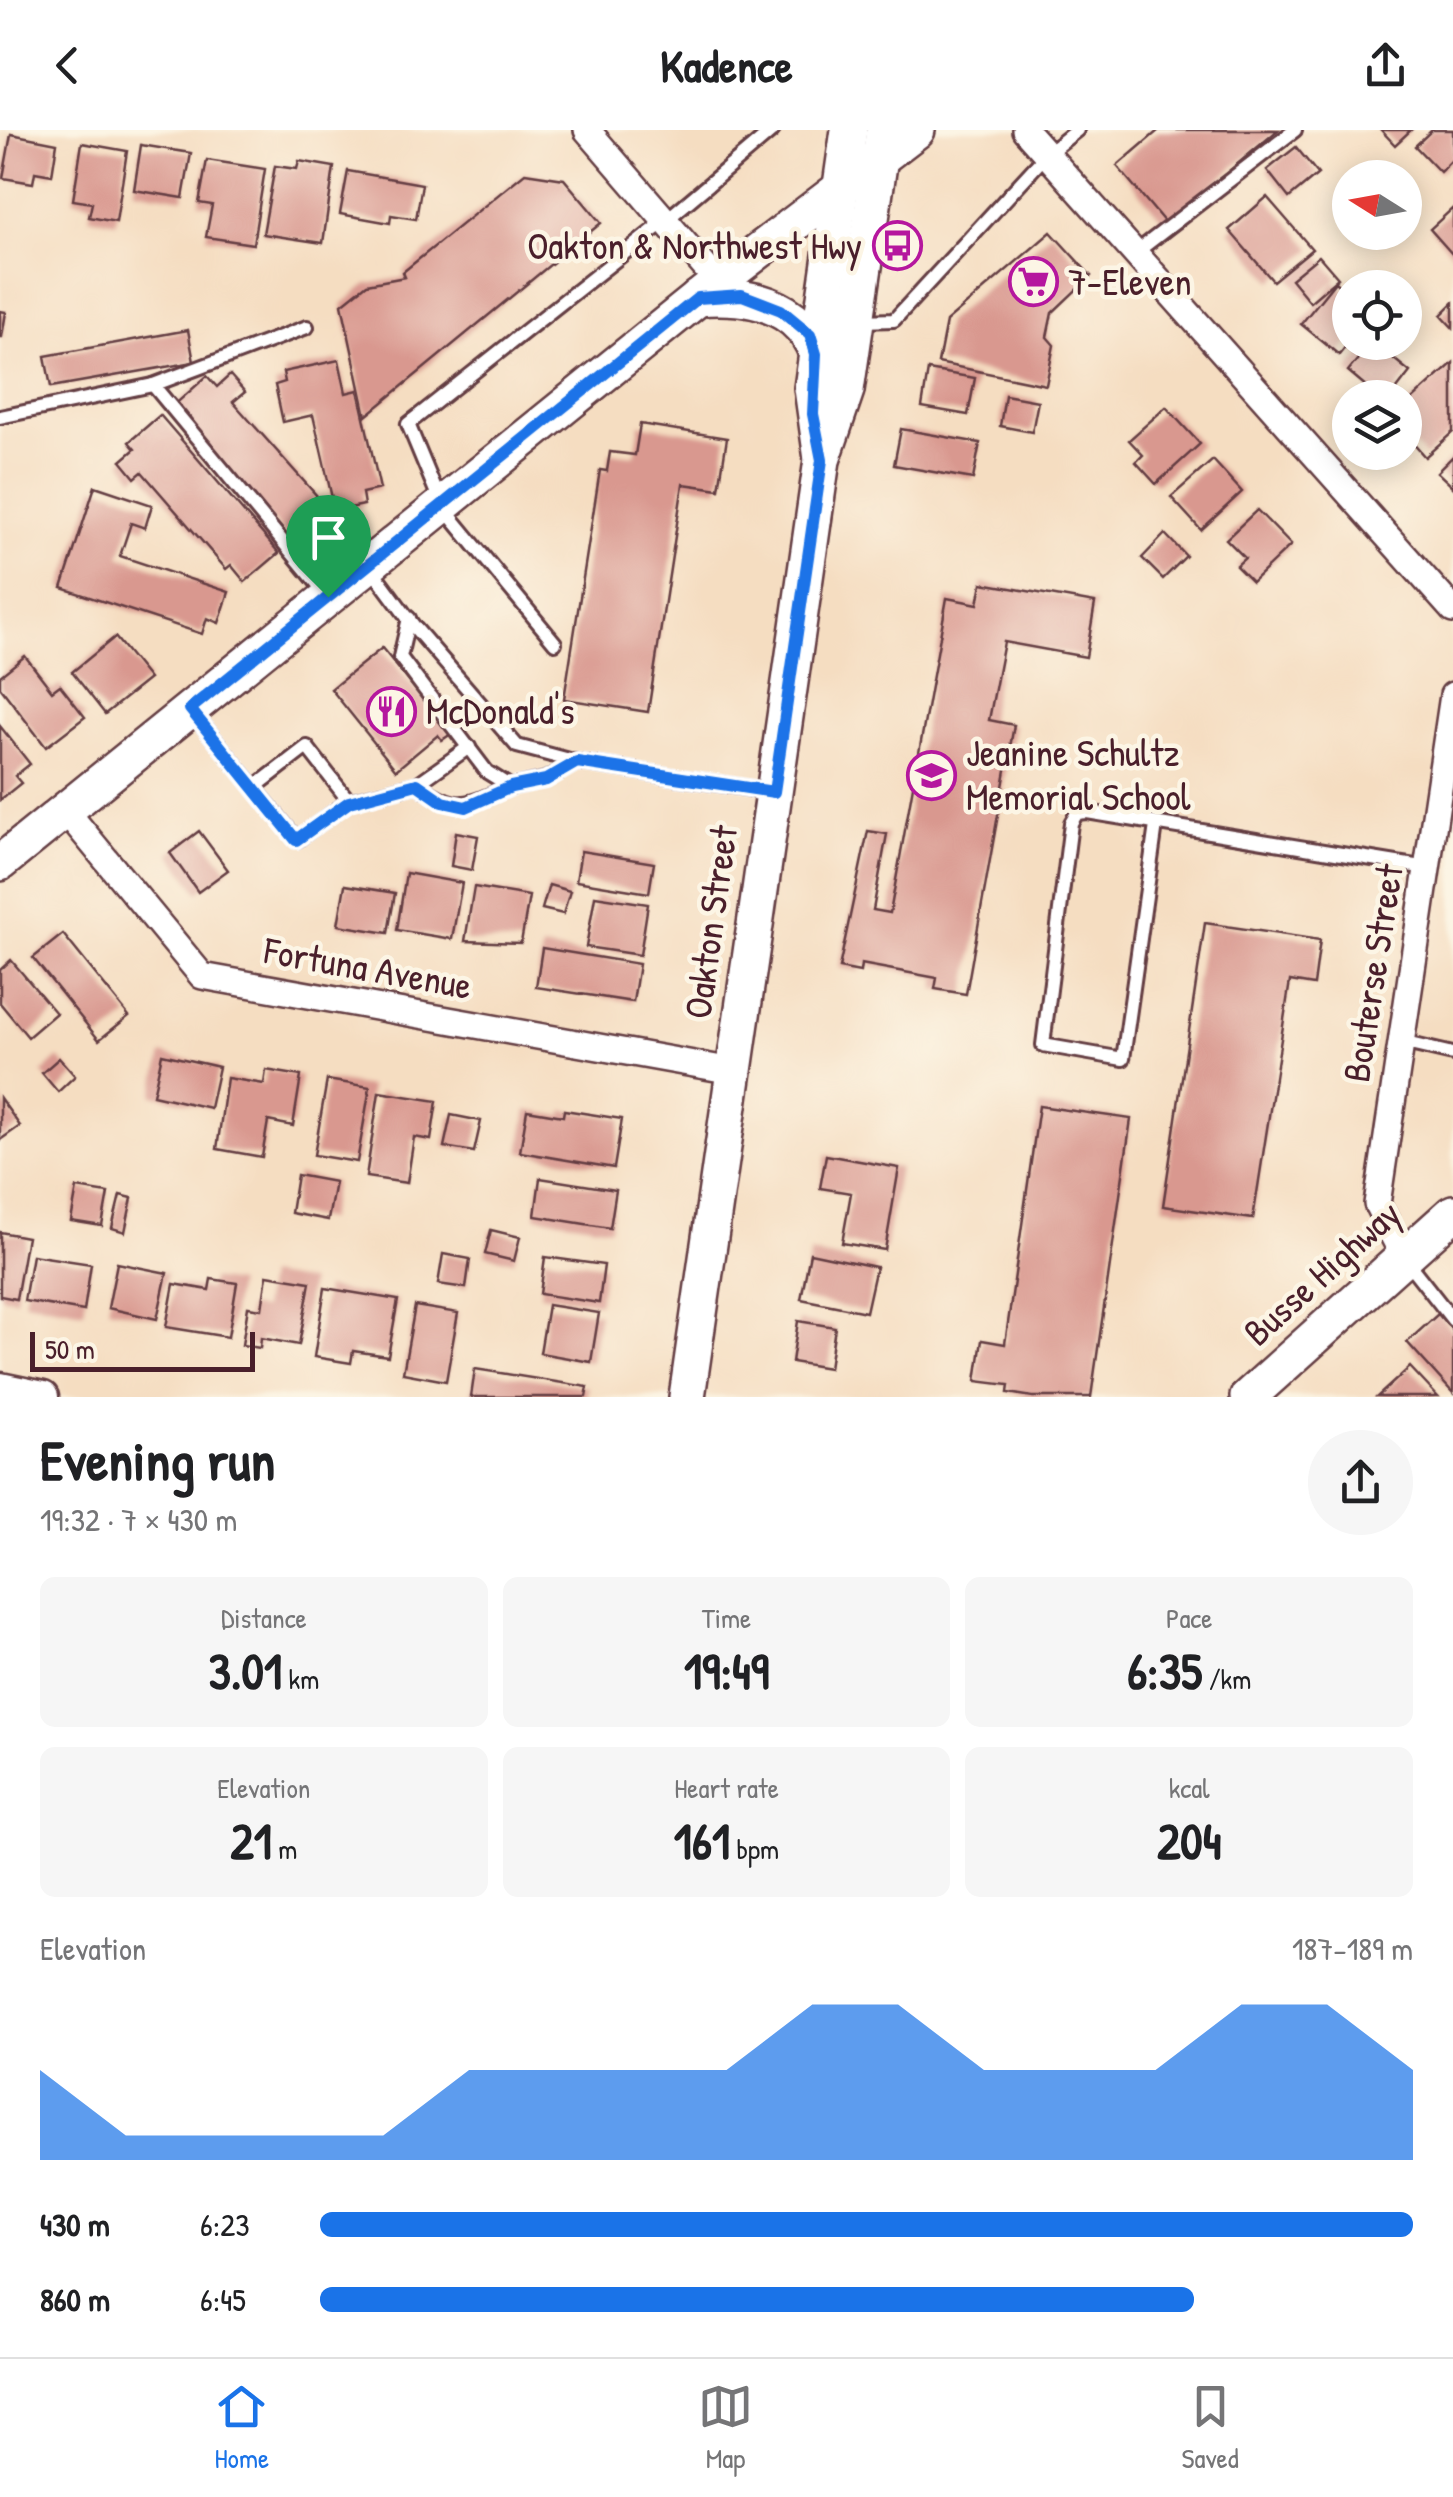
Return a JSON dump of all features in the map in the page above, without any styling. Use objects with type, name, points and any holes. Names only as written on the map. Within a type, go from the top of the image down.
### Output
[{"type":"main road","name":"Oakton Street","points":[[822,460],[813,414],[816,354],[849,130]]},
{"type":"main road","points":[[0,863],[841,186],[882,143],[917,130]]},
{"type":"main road","name":"Oakton Street","points":[[687,1397],[822,460],[846,390],[882,143]]},
{"type":"main road","points":[[708,290],[742,295],[781,310],[810,334],[816,354]]},
{"type":"main road","name":"Busse Highway","points":[[1248,1397],[1453,1213]]},
{"type":"street","points":[[588,130],[666,221],[708,290]]},
{"type":"street","points":[[1026,130],[1453,610]]},
{"type":"street","name":"Bouterse Street","points":[[1404,1257],[1377,1204],[1453,695]]},
{"type":"street","name":"Fortuna Avenue","points":[[66,810],[202,976],[732,1071]]},
{"type":"street","points":[[0,1388],[44,1397]]},
{"type":"lane","points":[[556,643],[442,506],[408,430],[411,420],[666,221],[773,130]]},
{"type":"lane","points":[[855,321],[894,320],[1048,154],[1078,130]]},
{"type":"lane","points":[[1135,252],[1295,130]]},
{"type":"lane","points":[[0,417],[153,386],[307,327]]},
{"type":"lane","points":[[153,386],[328,597]]},
{"type":"lane","points":[[369,565],[412,623],[517,746],[577,762],[774,792]]},
{"type":"lane","points":[[412,623],[400,657],[487,772],[511,787]]},
{"type":"lane","points":[[190,709],[296,840],[349,802],[417,784],[469,747]]},
{"type":"lane","points":[[255,786],[308,747],[349,802]]},
{"type":"lane","points":[[417,784],[443,802],[466,807],[511,787],[546,780],[577,762]]},
{"type":"lane","points":[[1156,825],[1123,1059],[1043,1046],[1070,823],[1077,812],[1427,868]]},
{"type":"lane","points":[[1400,1042],[1453,1054]]},
{"type":"lane","points":[[1404,1257],[1453,1320]]},
{"type":"building","points":[[1159,130],[1278,130],[1166,224],[1117,166]]},
{"type":"building","points":[[1381,130],[1411,130],[1395,145]]},
{"type":"building","points":[[1432,130],[1453,130],[1453,159],[1440,172],[1415,146]]},
{"type":"building","points":[[11,134],[57,143],[52,175],[35,172],[33,183],[3,178]]},
{"type":"building","points":[[82,143],[127,151],[116,222],[89,217],[92,203],[73,200]]},
{"type":"building","points":[[141,145],[191,153],[183,198],[134,190]]},
{"type":"building","points":[[1296,147],[1318,174],[1289,198],[1267,170]]},
{"type":"building","points":[[207,160],[265,169],[253,244],[206,237],[212,205],[199,203]]},
{"type":"building","points":[[299,161],[334,167],[323,243],[263,234],[275,166],[297,169]]},
{"type":"building","points":[[348,171],[422,184],[416,219],[391,215],[390,223],[340,214]]},
{"type":"building","points":[[525,173],[564,179],[601,223],[366,416],[342,304],[367,284],[405,277],[403,272]]},
{"type":"building","points":[[1267,197],[1312,249],[1273,281],[1229,230]]},
{"type":"building","points":[[1453,208],[1453,255],[1430,229]]},
{"type":"building","points":[[1051,232],[1091,276],[1052,313],[1047,337],[1054,345],[1046,385],[938,363],[946,322]]},
{"type":"building","points":[[1319,256],[1332,271],[1332,283],[1310,302],[1291,279]]},
{"type":"building","points":[[1332,286],[1332,349],[1301,324]]},
{"type":"building","points":[[1453,303],[1453,328],[1441,315]]},
{"type":"building","points":[[0,311],[6,312],[2,337],[0,337]]},
{"type":"building","points":[[188,330],[194,362],[51,387],[45,356]]},
{"type":"building","points":[[339,360],[346,393],[358,390],[380,489],[362,493],[364,505],[335,511],[313,415],[283,422],[275,385],[285,382],[283,372]]},
{"type":"building","points":[[1357,360],[1395,360],[1410,372],[1404,380],[1359,380],[1348,371]]},
{"type":"building","points":[[1453,363],[1453,432],[1425,457],[1422,454],[1422,391]]},
{"type":"building","points":[[928,370],[975,378],[968,415],[922,407]]},
{"type":"building","points":[[230,375],[245,392],[233,402],[317,496],[309,504],[321,518],[293,544],[172,407],[207,376],[217,387]]},
{"type":"building","points":[[1005,395],[1038,401],[1032,432],[1000,426]]},
{"type":"building","points":[[1166,407],[1200,444],[1156,484],[1136,462],[1143,455],[1129,440]]},
{"type":"building","points":[[160,415],[279,553],[245,582],[231,565],[226,569],[142,472],[135,478],[121,461],[135,449],[129,442]]},
{"type":"building","points":[[640,424],[727,438],[719,489],[683,484],[648,712],[564,699],[600,470],[607,471],[610,452],[635,455]]},
{"type":"building","points":[[901,429],[980,443],[973,479],[894,465]]},
{"type":"building","points":[[1453,456],[1453,487],[1437,472]]},
{"type":"building","points":[[1213,460],[1242,492],[1201,530],[1171,497]]},
{"type":"building","points":[[95,486],[152,505],[145,528],[131,523],[120,556],[229,592],[219,623],[207,618],[202,634],[62,588]]},
{"type":"building","points":[[1257,510],[1291,545],[1252,582],[1236,566],[1245,558],[1226,539]]},
{"type":"building","points":[[1165,534],[1186,556],[1163,579],[1142,558]]},
{"type":"building","points":[[982,583],[1095,603],[1086,657],[1004,642],[989,720],[1014,725],[966,994],[935,989],[937,978],[861,964],[860,972],[839,968],[868,831],[887,834],[873,910],[890,913],[947,598],[978,604]]},
{"type":"building","points":[[115,637],[149,679],[105,714],[72,672]]},
{"type":"building","name":"McDonald's","points":[[382,648],[451,734],[442,740],[438,735],[396,770],[331,689]]},
{"type":"building","points":[[25,656],[52,691],[60,685],[85,717],[46,747],[0,687],[0,676]]},
{"type":"building","points":[[0,726],[30,764],[15,776],[21,783],[0,800]]},
{"type":"building","points":[[199,831],[228,870],[198,892],[170,853]]},
{"type":"building","points":[[456,832],[478,836],[472,870],[451,866]]},
{"type":"building","points":[[581,851],[654,863],[649,893],[576,881]]},
{"type":"building","points":[[406,873],[462,883],[452,939],[397,930]]},
{"type":"building","points":[[345,885],[395,893],[388,933],[338,925]]},
{"type":"building","points":[[549,885],[570,891],[563,914],[542,909]]},
{"type":"building","points":[[474,887],[529,896],[521,943],[465,941]]},
{"type":"building","points":[[595,896],[648,904],[640,955],[586,947]]},
{"type":"building","points":[[1205,923],[1320,940],[1314,985],[1290,981],[1253,1219],[1163,1206]]},
{"type":"building","points":[[63,934],[129,1016],[99,1040],[33,958]]},
{"type":"building","points":[[542,948],[639,964],[633,1002],[536,987]]},
{"type":"building","points":[[11,960],[56,1013],[28,1037],[0,1003],[0,970]]},
{"type":"building","points":[[162,1054],[219,1067],[210,1108],[153,1095]]},
{"type":"building","points":[[59,1058],[75,1076],[58,1092],[42,1073]]},
{"type":"building","points":[[266,1070],[301,1076],[293,1126],[268,1121],[262,1157],[217,1149],[227,1078],[264,1084]]},
{"type":"building","points":[[327,1080],[370,1087],[357,1162],[314,1155]]},
{"type":"building","points":[[379,1092],[437,1101],[431,1140],[414,1137],[407,1183],[366,1177]]},
{"type":"building","points":[[0,1098],[20,1126],[0,1140]]},
{"type":"building","points":[[1039,1106],[1131,1119],[1091,1397],[1033,1397],[1008,1393],[1009,1385],[976,1381],[982,1340],[1005,1344]]},
{"type":"building","points":[[527,1110],[563,1116],[564,1110],[622,1119],[614,1168],[520,1152]]},
{"type":"building","points":[[451,1115],[481,1121],[474,1152],[444,1147]]},
{"type":"building","points":[[826,1155],[899,1168],[885,1250],[842,1243],[851,1193],[820,1188]]},
{"type":"building","points":[[297,1175],[335,1182],[328,1220],[291,1213]]},
{"type":"building","points":[[540,1178],[616,1190],[610,1228],[535,1216]]},
{"type":"building","points":[[77,1188],[108,1193],[102,1226],[71,1221]]},
{"type":"building","points":[[120,1195],[132,1198],[125,1232],[112,1228]]},
{"type":"building","points":[[491,1230],[520,1237],[514,1261],[485,1254]]},
{"type":"building","points":[[0,1232],[27,1237],[16,1299],[0,1296]]},
{"type":"building","points":[[810,1253],[876,1267],[866,1312],[801,1299]]},
{"type":"building","points":[[443,1254],[470,1259],[466,1288],[438,1284]]},
{"type":"building","points":[[32,1255],[91,1264],[84,1311],[24,1301]]},
{"type":"building","points":[[545,1257],[604,1265],[599,1303],[540,1294]]},
{"type":"building","points":[[117,1263],[167,1273],[157,1319],[108,1308]]},
{"type":"building","points":[[267,1275],[310,1282],[299,1345],[261,1338],[260,1348],[242,1345],[248,1307],[262,1309]]},
{"type":"building","points":[[211,1279],[237,1283],[228,1337],[166,1327],[174,1284],[209,1290]]},
{"type":"building","points":[[325,1288],[398,1300],[388,1356],[353,1351],[351,1363],[314,1357]]},
{"type":"building","points":[[548,1305],[599,1313],[591,1362],[540,1353]]},
{"type":"building","points":[[415,1306],[458,1313],[446,1381],[403,1373]]},
{"type":"building","points":[[1438,1314],[1453,1331],[1453,1393],[1407,1342]]},
{"type":"building","points":[[798,1321],[835,1327],[829,1368],[792,1362]]},
{"type":"building","points":[[1410,1367],[1438,1397],[1377,1397]]},
{"type":"building","points":[[475,1369],[588,1387],[586,1397],[471,1397]]},
{"type":"place","name":"Oakton & Northwest Hwy","points":[[897,246]]},
{"type":"place","name":"7-Eleven","points":[[1033,282]]},
{"type":"place","name":"McDonald's","points":[[391,711]]},
{"type":"place","name":"Jeanine Schultz Memorial School","points":[[931,775]]},
{"type":"route","points":[[742,295],[781,310],[810,334],[816,354],[813,414],[822,460],[774,792],[577,762],[546,780],[511,787],[466,807],[443,802],[417,784],[349,802],[296,840],[190,709],[328,597],[698,298],[742,295]]}]
